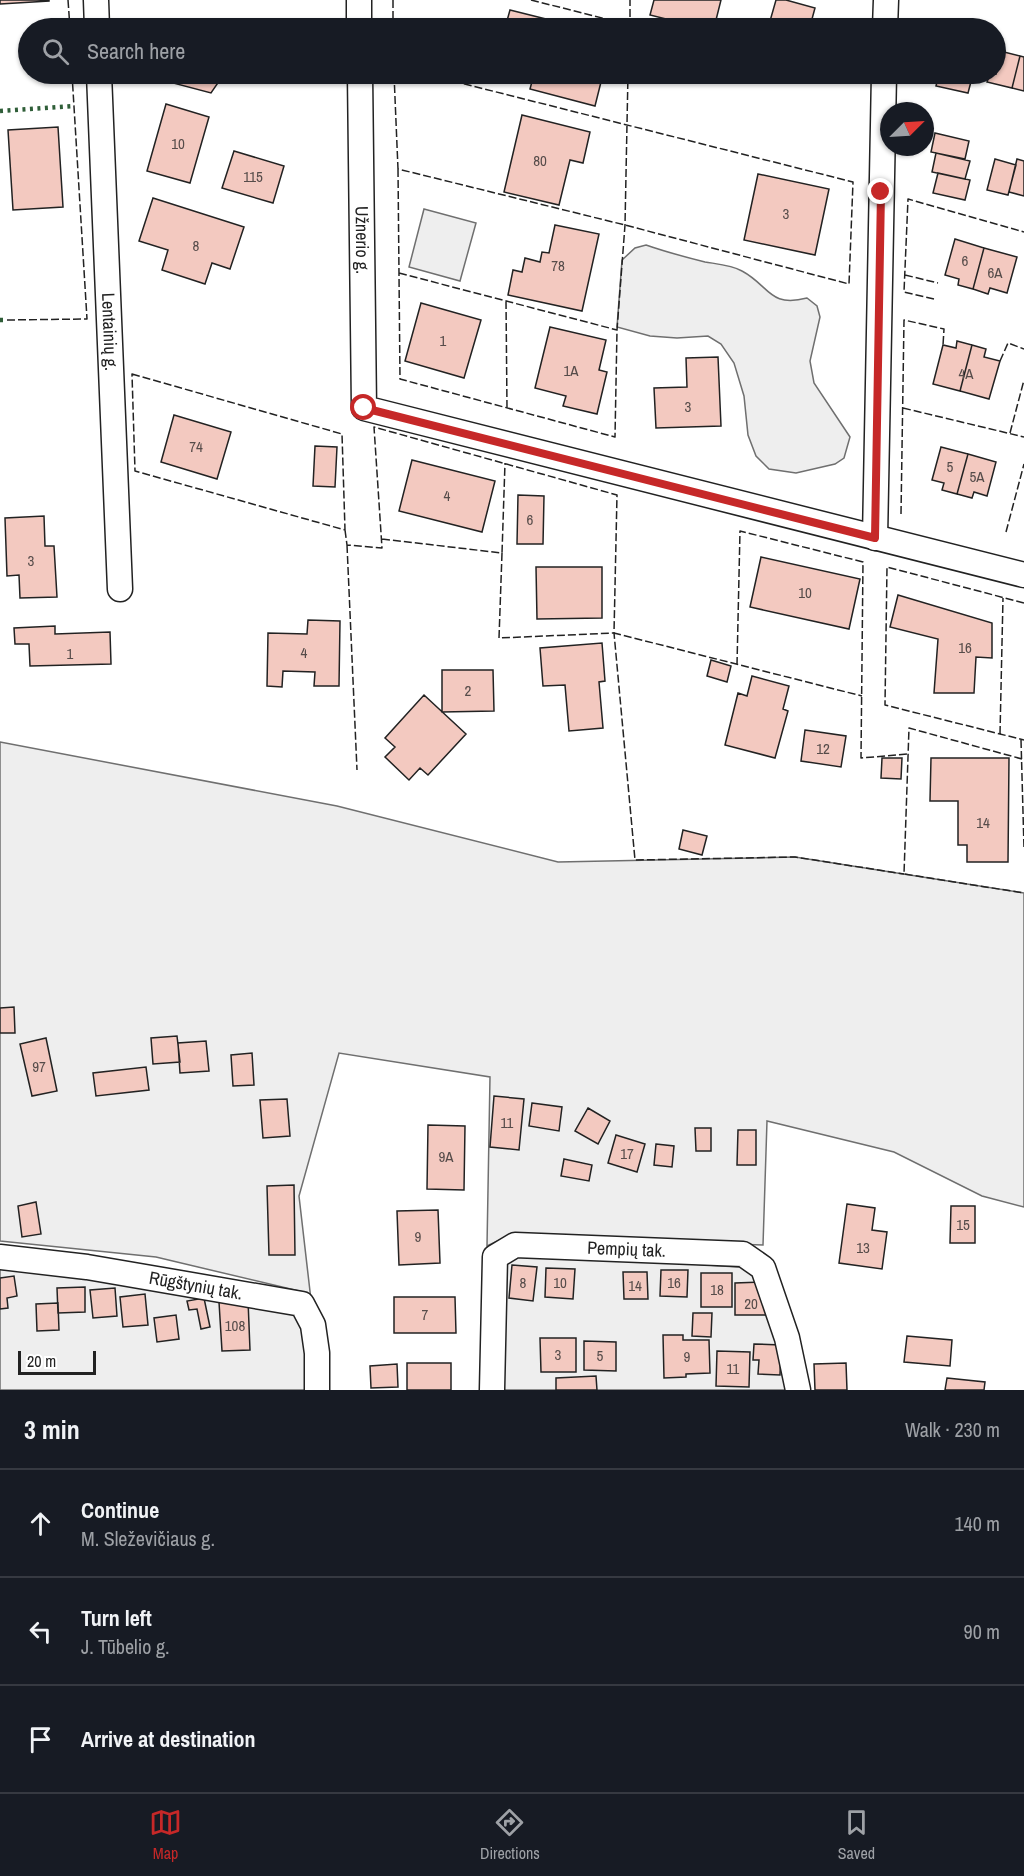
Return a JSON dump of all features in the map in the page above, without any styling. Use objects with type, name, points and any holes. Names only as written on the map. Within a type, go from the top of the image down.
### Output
[{"type":"street","points":[[96,0],[97,18]]},
{"type":"street","points":[[358,0],[359,18]]},
{"type":"street","points":[[885,18],[886,0]]},
{"type":"street","name":"Lentainių g.","points":[[99,84],[120,589]]},
{"type":"street","name":"Užnerio g.","points":[[360,84],[364,408],[875,538]]},
{"type":"street","points":[[884,84],[875,538],[1024,575]]},
{"type":"street","name":"Pempių tak.","points":[[492,1390],[495,1257],[515,1245],[743,1254],[764,1268],[787,1338],[798,1390]]},
{"type":"street","name":"Rūgštynių tak.","points":[[0,1257],[87,1267],[302,1304],[313,1325],[317,1353],[317,1390]]},
{"type":"shaded area","points":[[424,209],[476,223],[460,281],[409,267]]},
{"type":"shaded area","points":[[646,245],[698,260],[734,267],[751,277],[777,298],[794,300],[807,298],[817,306],[820,317],[810,361],[814,383],[850,437],[844,458],[835,464],[796,473],[769,469],[756,456],[748,435],[744,396],[734,363],[721,344],[708,336],[677,338],[650,336],[617,327],[622,260],[635,248]]},
{"type":"shaded area","points":[[0,742],[337,806],[558,862],[795,857],[1024,893],[1024,1207],[982,1196],[894,1152],[767,1121],[763,1245],[506,1237],[487,1246],[490,1077],[339,1053],[299,1196],[311,1300],[303,1292],[156,1257],[0,1241]]},
{"type":"shaded area","points":[[514,1252],[752,1268],[792,1390],[502,1390],[500,1261]]},
{"type":"shaded area","points":[[0,1267],[278,1305],[300,1317],[306,1331],[306,1390],[0,1390]]},
{"type":"building","points":[[0,0],[49,0],[49,1],[0,4]]},
{"type":"building","points":[[654,0],[721,0],[716,18],[662,18],[650,15]]},
{"type":"building","points":[[776,0],[786,0],[815,8],[812,18],[771,18]]},
{"type":"building","points":[[510,10],[542,18],[508,18]]},
{"type":"building","points":[[1006,52],[1020,56],[1012,88],[995,84],[1006,84]]},
{"type":"building","points":[[1020,56],[1024,57],[1024,91],[1012,88]]},
{"type":"building","points":[[177,84],[217,84],[211,93]]},
{"type":"building","points":[[531,84],[600,84],[595,106],[530,89]]},
{"type":"building","points":[[936,84],[970,84],[968,93],[936,86]]},
{"type":"building","points":[[166,104],[209,117],[190,183],[147,171]]},
{"type":"building","points":[[522,115],[590,132],[583,163],[570,160],[559,205],[504,192]]},
{"type":"building","points":[[58,127],[63,207],[13,210],[8,130]]},
{"type":"building","points":[[935,133],[969,141],[965,159],[934,153]]},
{"type":"building","points":[[234,151],[284,166],[273,203],[222,188]]},
{"type":"building","points":[[936,153],[970,161],[965,179],[932,172]]},
{"type":"building","points":[[995,159],[1016,165],[1008,195],[987,190]]},
{"type":"building","points":[[1017,159],[1024,161],[1024,196],[1009,192]]},
{"type":"building","points":[[938,173],[970,180],[965,200],[933,193]]},
{"type":"building","points":[[758,174],[829,189],[815,255],[744,240]]},
{"type":"building","points":[[153,198],[244,227],[230,269],[212,263],[205,284],[162,270],[168,250],[139,241]]},
{"type":"building","points":[[555,225],[599,234],[582,311],[508,295],[513,270],[522,272],[525,258],[540,262],[542,252],[549,253]]},
{"type":"building","points":[[955,239],[984,248],[973,289],[958,285],[959,279],[945,275]]},
{"type":"building","points":[[984,248],[1017,257],[1007,293],[990,288],[988,294],[973,289]]},
{"type":"building","points":[[421,303],[481,320],[464,378],[405,361]]},
{"type":"building","points":[[550,327],[606,340],[599,370],[607,372],[597,414],[563,406],[566,396],[535,388]]},
{"type":"building","points":[[957,341],[972,345],[960,391],[933,384],[943,345],[956,348]]},
{"type":"building","points":[[972,345],[986,349],[984,357],[1000,361],[989,399],[960,391]]},
{"type":"building","points":[[718,357],[721,426],[656,428],[654,388],[687,387],[686,358]]},
{"type":"building","points":[[174,415],[231,432],[217,479],[161,462]]},
{"type":"building","points":[[315,446],[337,447],[335,487],[313,486]]},
{"type":"building","points":[[941,447],[968,454],[957,494],[942,490],[944,483],[932,480]]},
{"type":"building","points":[[968,454],[996,462],[987,496],[974,492],[972,498],[957,494]]},
{"type":"building","points":[[412,460],[495,481],[482,532],[399,511]]},
{"type":"building","points":[[518,495],[544,496],[543,544],[517,544]]},
{"type":"building","points":[[44,516],[45,546],[54,546],[57,597],[20,598],[19,575],[7,576],[5,518]]},
{"type":"building","points":[[761,557],[860,579],[849,629],[750,607]]},
{"type":"building","points":[[536,567],[602,567],[602,618],[537,619]]},
{"type":"building","points":[[898,595],[992,623],[992,658],[976,657],[974,693],[934,693],[938,639],[890,627]]},
{"type":"building","points":[[308,620],[340,621],[339,686],[314,686],[315,672],[283,671],[282,687],[267,686],[268,633],[307,634]]},
{"type":"building","points":[[55,626],[55,634],[110,632],[111,664],[30,666],[29,644],[15,644],[14,628]]},
{"type":"building","points":[[602,643],[605,681],[599,682],[603,728],[569,731],[565,685],[543,686],[540,648]]},
{"type":"building","points":[[711,660],[731,666],[727,682],[707,676]]},
{"type":"building","points":[[442,670],[493,670],[494,711],[442,712]]},
{"type":"building","points":[[752,676],[789,686],[783,709],[788,711],[775,758],[725,745],[738,693],[747,696]]},
{"type":"building","points":[[424,695],[466,734],[428,775],[420,768],[409,780],[385,757],[395,747],[385,738]]},
{"type":"building","points":[[805,730],[846,736],[841,767],[801,761]]},
{"type":"building","points":[[882,758],[902,758],[901,779],[881,778]]},
{"type":"building","points":[[931,758],[1009,758],[1008,862],[967,862],[967,845],[958,845],[958,801],[930,801]]},
{"type":"building","points":[[683,830],[707,836],[702,855],[679,849]]},
{"type":"building","points":[[14,1007],[15,1033],[0,1033],[0,1008]]},
{"type":"building","points":[[177,1036],[180,1062],[153,1064],[151,1038]]},
{"type":"building","points":[[46,1038],[57,1091],[32,1096],[20,1044]]},
{"type":"building","points":[[206,1041],[209,1071],[180,1073],[178,1043]]},
{"type":"building","points":[[252,1053],[254,1085],[233,1086],[231,1055]]},
{"type":"building","points":[[146,1067],[149,1090],[96,1096],[93,1073]]},
{"type":"building","points":[[494,1096],[524,1099],[519,1150],[490,1147]]},
{"type":"building","points":[[287,1099],[290,1136],[263,1138],[260,1100]]},
{"type":"building","points":[[532,1103],[562,1107],[559,1131],[529,1126]]},
{"type":"building","points":[[588,1108],[610,1121],[598,1144],[575,1131]]},
{"type":"building","points":[[428,1125],[465,1126],[464,1190],[427,1189]]},
{"type":"building","points":[[695,1128],[711,1128],[711,1151],[696,1151]]},
{"type":"building","points":[[738,1130],[756,1130],[756,1165],[737,1165]]},
{"type":"building","points":[[616,1135],[645,1144],[637,1172],[608,1163]]},
{"type":"building","points":[[656,1144],[674,1146],[672,1167],[654,1165]]},
{"type":"building","points":[[564,1159],[592,1165],[589,1181],[561,1176]]},
{"type":"building","points":[[294,1185],[295,1255],[269,1255],[267,1186]]},
{"type":"building","points":[[36,1202],[41,1234],[22,1237],[18,1206]]},
{"type":"building","points":[[847,1204],[875,1208],[872,1230],[887,1232],[882,1269],[839,1263]]},
{"type":"building","points":[[951,1206],[975,1206],[975,1243],[950,1243]]},
{"type":"building","points":[[438,1210],[440,1263],[399,1265],[397,1211]]},
{"type":"building","points":[[512,1265],[537,1267],[533,1301],[509,1298]]},
{"type":"building","points":[[546,1268],[575,1269],[573,1299],[545,1297]]},
{"type":"building","points":[[661,1270],[688,1270],[687,1297],[660,1296]]},
{"type":"building","points":[[623,1272],[647,1272],[648,1299],[624,1299]]},
{"type":"building","points":[[701,1273],[732,1273],[732,1307],[701,1307]]},
{"type":"building","points":[[14,1276],[17,1296],[7,1298],[8,1308],[0,1309],[0,1278]]},
{"type":"building","points":[[762,1282],[767,1315],[735,1315],[735,1283]]},
{"type":"building","points":[[85,1287],[85,1312],[58,1313],[57,1288]]},
{"type":"building","points":[[115,1288],[117,1316],[93,1318],[90,1290]]},
{"type":"building","points":[[145,1294],[148,1325],[123,1327],[120,1297]]},
{"type":"building","points":[[394,1297],[455,1297],[456,1333],[394,1333]]},
{"type":"building","points":[[204,1298],[210,1327],[201,1329],[197,1309],[189,1310],[187,1301]]},
{"type":"building","points":[[248,1300],[250,1350],[222,1351],[219,1302]]},
{"type":"building","points":[[58,1303],[59,1330],[37,1331],[36,1304]]},
{"type":"building","points":[[693,1313],[712,1313],[711,1337],[692,1336]]},
{"type":"building","points":[[176,1315],[179,1339],[157,1342],[154,1318]]},
{"type":"building","points":[[663,1335],[683,1335],[683,1340],[709,1340],[710,1373],[664,1378]]},
{"type":"building","points":[[907,1336],[952,1340],[950,1366],[904,1362]]},
{"type":"building","points":[[540,1338],[576,1338],[576,1372],[541,1372]]},
{"type":"building","points":[[584,1341],[616,1342],[616,1371],[584,1370]]},
{"type":"building","points":[[754,1344],[781,1345],[780,1375],[758,1374],[759,1360],[753,1360]]},
{"type":"building","points":[[717,1351],[750,1352],[749,1387],[716,1386]]},
{"type":"building","points":[[407,1363],[451,1363],[451,1390],[407,1390]]},
{"type":"building","points":[[846,1363],[847,1390],[815,1390],[814,1364]]},
{"type":"building","points":[[397,1364],[398,1387],[371,1388],[370,1366]]},
{"type":"building","points":[[596,1376],[597,1390],[556,1390],[556,1378]]},
{"type":"building","points":[[947,1378],[985,1382],[984,1390],[945,1390]]},
{"type":"hedge","points":[[0,111],[73,106]]},
{"type":"hedge","points":[[0,320],[7,320]]},
{"type":"fence","points":[[68,0],[69,18]]},
{"type":"fence","points":[[393,0],[393,18]]},
{"type":"fence","points":[[531,0],[602,18]]},
{"type":"fence","points":[[630,0],[630,18]]},
{"type":"fence","points":[[7,320],[87,319],[73,84]]},
{"type":"fence","points":[[394,84],[398,169],[625,225],[849,284],[853,182],[465,84]]},
{"type":"fence","points":[[398,169],[400,379],[615,437],[617,330],[625,225],[628,84]]},
{"type":"fence","points":[[934,299],[904,292],[908,199],[1024,232]]},
{"type":"fence","points":[[399,273],[617,330]]},
{"type":"fence","points":[[905,275],[938,283]]},
{"type":"fence","points":[[506,301],[507,408]]},
{"type":"fence","points":[[901,514],[904,320],[944,329],[943,345]]},
{"type":"fence","points":[[1000,361],[1008,343],[1024,349]]},
{"type":"fence","points":[[132,374],[342,434],[345,530],[135,471],[132,374]]},
{"type":"fence","points":[[1010,433],[1024,380]]},
{"type":"fence","points":[[903,408],[1024,437]]},
{"type":"fence","points":[[345,530],[347,545],[382,548],[374,427],[617,495],[614,633],[862,696]]},
{"type":"fence","points":[[382,539],[502,553],[505,463]]},
{"type":"fence","points":[[1006,532],[1024,464]]},
{"type":"fence","points":[[737,665],[740,531],[863,562],[861,758],[908,754]]},
{"type":"fence","points":[[347,545],[357,770]]},
{"type":"fence","points":[[502,553],[499,638],[614,633],[635,860],[795,857],[904,874]]},
{"type":"fence","points":[[1024,603],[887,567],[885,705],[1024,740]]},
{"type":"fence","points":[[1000,734],[1003,598]]},
{"type":"fence","points":[[1022,759],[909,728],[904,874],[1024,893]]},
{"type":"fence","points":[[1021,740],[1024,848]]},
{"type":"route","points":[[364,408],[875,538],[881,192]]}]
